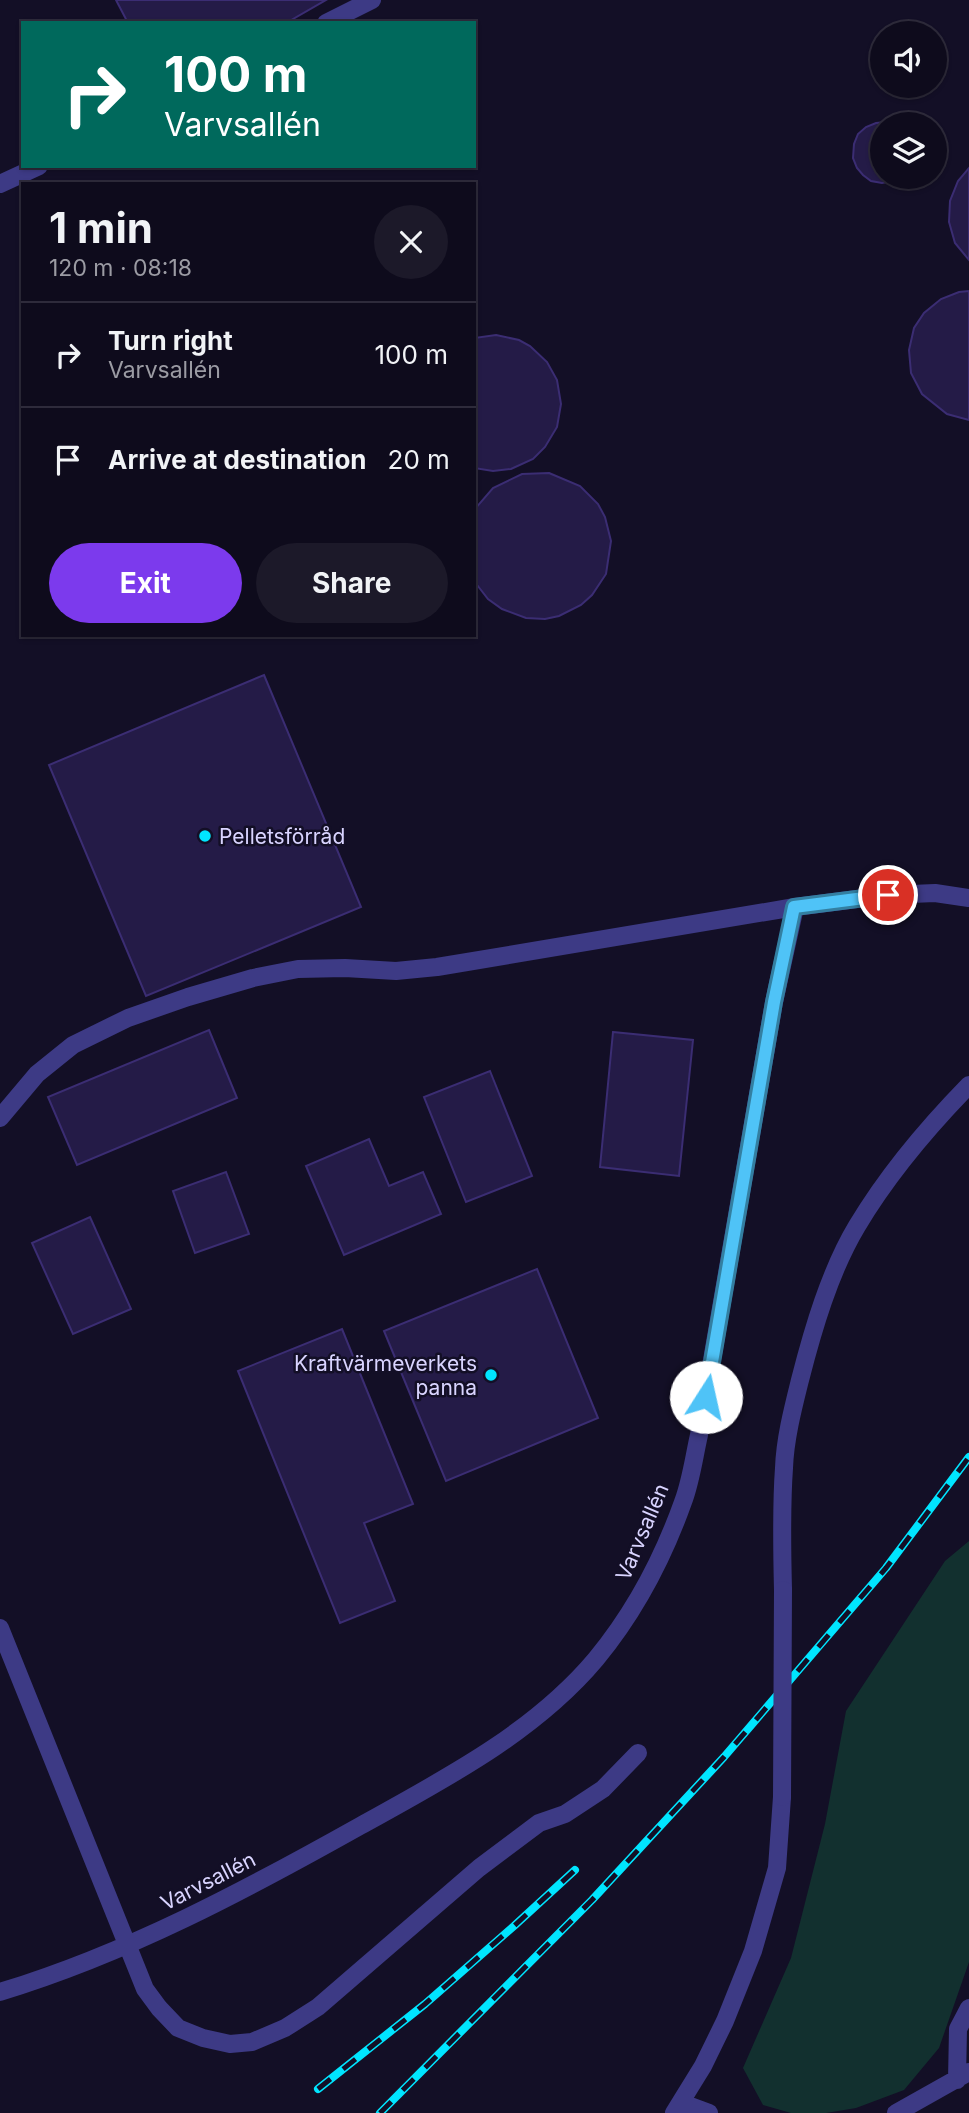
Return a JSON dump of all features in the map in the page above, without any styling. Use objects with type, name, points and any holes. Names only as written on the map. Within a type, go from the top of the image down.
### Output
[{"type":"street","points":[[330,21],[372,0]]},
{"type":"street","points":[[0,184],[35,168]]},
{"type":"street","points":[[0,1118],[37,1074],[74,1045],[128,1018],[253,978],[298,969],[396,971],[437,967],[794,907],[888,895],[935,892],[969,898]]},
{"type":"street","name":"Varvsallén","points":[[0,1992],[45,1978],[184,1920],[411,1798],[495,1747],[546,1708],[596,1659],[634,1608],[661,1555],[684,1500],[705,1401],[774,1002],[794,907]]},
{"type":"street","points":[[709,2113],[678,2108],[725,2021],[753,1951],[777,1868],[782,1797],[784,1466],[795,1400],[809,1345],[832,1279],[856,1228],[889,1177],[934,1120],[969,1085]]},
{"type":"street","points":[[0,1628],[145,1989],[178,2028],[203,2038],[230,2044],[252,2042],[285,2028],[318,2007],[479,1868],[539,1823],[565,1814],[603,1789],[638,1753]]},
{"type":"street","points":[[896,2113],[963,2076],[958,2029],[969,2008]]},
{"type":"green space","points":[[969,1541],[969,1962],[939,2048],[904,2090],[856,2108],[826,2113],[791,2113],[763,2105],[743,2068],[791,1958],[825,1824],[846,1711],[945,1561]]},
{"type":"building","points":[[116,0],[326,0],[289,21],[127,21]]},
{"type":"building","points":[[870,125],[870,180],[857,168],[853,158],[858,134]]},
{"type":"building","points":[[969,168],[969,260],[955,243],[949,222],[950,201],[958,181]]},
{"type":"building","points":[[969,291],[969,420],[947,414],[922,394],[911,373],[909,350],[914,328],[924,313],[941,299]]},
{"type":"building","points":[[496,335],[519,340],[547,362],[557,380],[561,404],[557,427],[545,447],[533,459],[511,469],[493,471],[476,468],[476,338]]},
{"type":"building","points":[[549,473],[580,486],[598,504],[605,517],[611,541],[606,574],[592,595],[581,605],[559,616],[545,619],[526,618],[502,609],[488,599],[476,584],[476,508],[493,488],[522,474]]},
{"type":"building","name":"Pelletsförråd","points":[[264,675],[361,907],[146,996],[49,765]]},
{"type":"building","points":[[209,1030],[237,1098],[77,1165],[48,1097]]},
{"type":"building","points":[[613,1032],[693,1040],[679,1176],[600,1167]]},
{"type":"building","points":[[490,1071],[532,1176],[466,1202],[424,1097]]},
{"type":"building","points":[[369,1139],[389,1186],[423,1172],[441,1214],[344,1255],[306,1166]]},
{"type":"building","points":[[226,1172],[249,1234],[195,1253],[173,1191]]},
{"type":"building","points":[[90,1217],[131,1309],[73,1334],[32,1243]]},
{"type":"building","name":"Kraftvärmeverkets panna","points":[[537,1269],[598,1418],[446,1481],[384,1331]]},
{"type":"building","points":[[342,1329],[413,1504],[364,1523],[395,1601],[340,1623],[238,1371]]},
{"type":"railway","points":[[380,2113],[592,1900],[724,1757],[886,1568],[969,1457]]},
{"type":"railway","points":[[318,2089],[425,2004],[575,1870]]},
{"type":"place","name":"Pelletsförråd","points":[[205,836]]},
{"type":"place","name":"Kraftvärmeverkets panna","points":[[491,1375]]},
{"type":"route","points":[[706,1397],[774,1002],[794,907],[888,895]]}]
